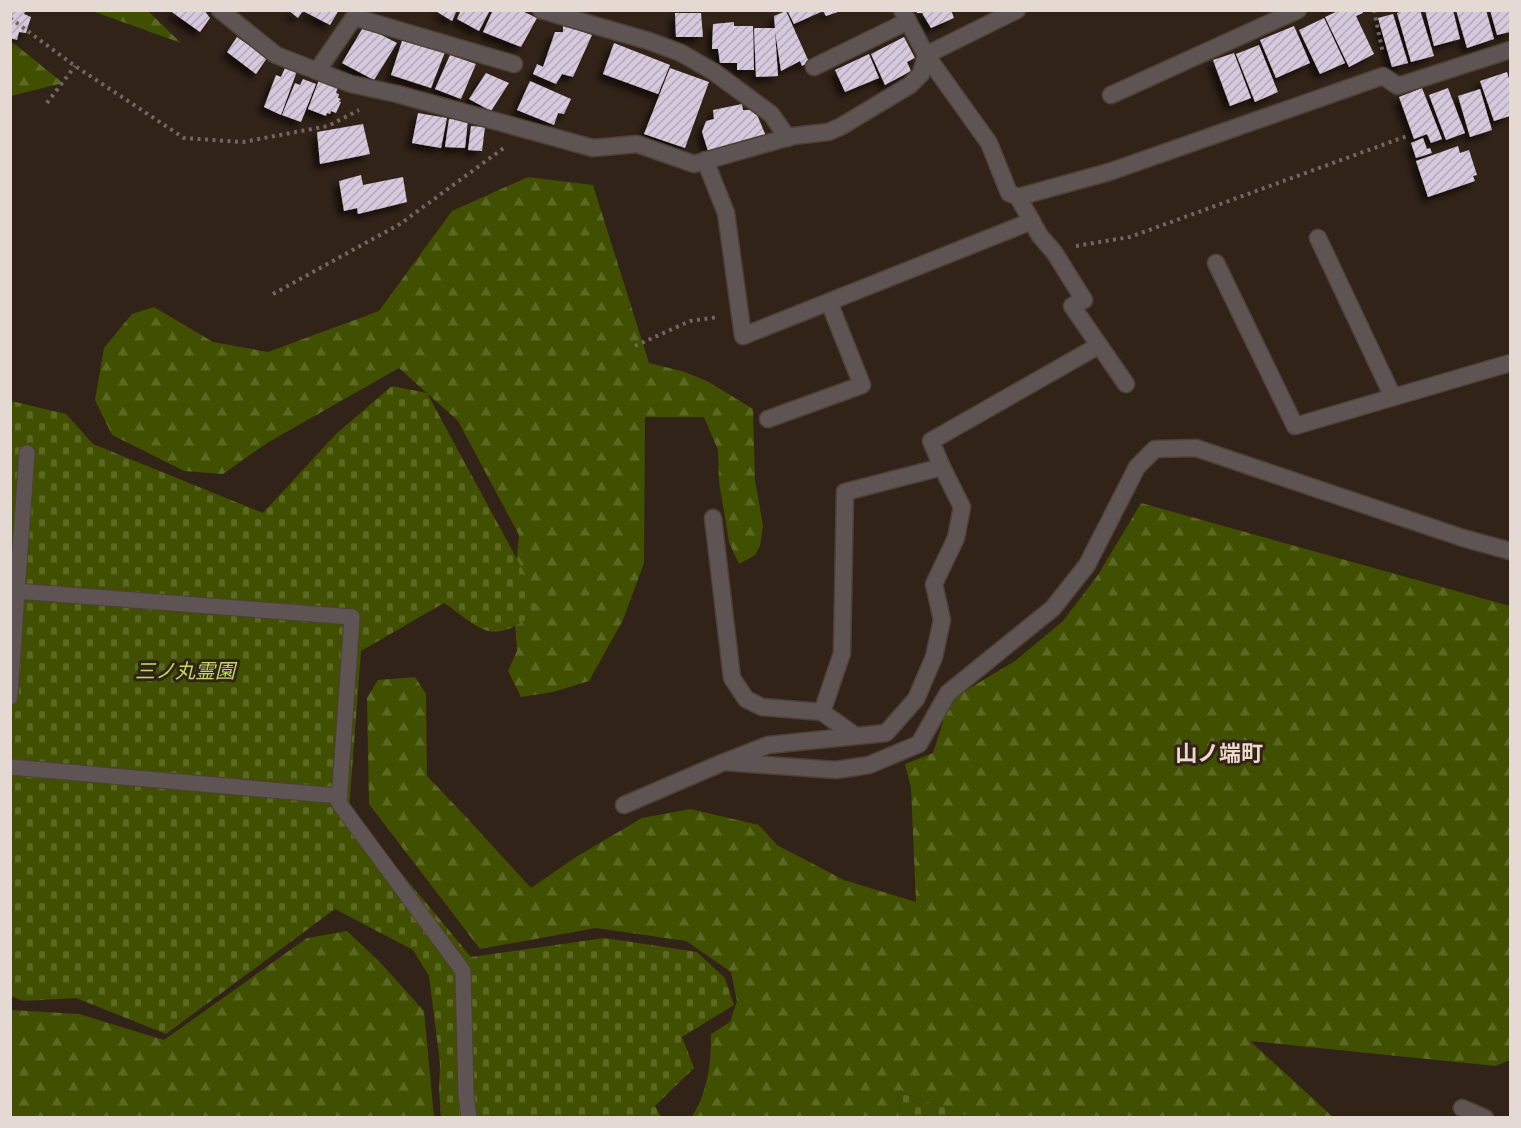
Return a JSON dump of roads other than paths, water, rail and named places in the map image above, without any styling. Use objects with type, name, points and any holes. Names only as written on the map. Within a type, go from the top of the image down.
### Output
[{"type":"street","points":[[220,10],[276,55],[351,84],[397,94],[593,148],[637,144],[694,164],[788,138],[828,132],[854,121],[910,85],[921,74],[926,55],[1017,10]]},
{"type":"street","points":[[541,10],[555,16],[649,41],[681,54],[714,72],[771,114],[788,138]]},
{"type":"street","points":[[1111,95],[1298,10]]},
{"type":"street","points":[[317,71],[357,14],[514,64]]},
{"type":"street","points":[[814,67],[905,16],[926,55],[989,143],[1009,193],[1018,197],[1040,236],[1054,252],[1084,300],[1072,306],[1126,384]]},
{"type":"street","points":[[1018,197],[1109,172],[1383,76],[1398,86],[1510,50]]},
{"type":"street","points":[[705,160],[726,213],[743,336],[1032,220]]},
{"type":"street","points":[[1318,238],[1393,398]]},
{"type":"street","points":[[1216,263],[1295,426],[1510,363]]},
{"type":"street","points":[[768,419],[862,385],[829,302]]},
{"type":"street","points":[[624,805],[768,745],[886,733],[915,699],[934,657],[942,620],[934,584],[956,538],[962,507],[931,441],[1098,346]]},
{"type":"street","points":[[724,762],[836,770],[869,765],[919,744],[948,693],[1053,608],[1087,566],[1137,467],[1155,449],[1196,448],[1463,538],[1510,551]]},
{"type":"street","points":[[822,712],[843,653],[845,492],[942,467]]},
{"type":"street","points":[[713,518],[732,678],[746,699],[762,707],[822,712],[854,735]]},
{"type":"street","points":[[1462,1108],[1485,1118]]},
{"type":"lane","points":[[10,697],[14,591],[27,453]]},
{"type":"lane","points":[[14,591],[352,617],[339,803],[463,971],[466,1095],[470,1118]]},
{"type":"lane","points":[[10,767],[340,796]]},
{"type":"district","name":"山ノ端町","points":[[1219,753]]},
{"type":"park label","name":"三ノ丸霊園","points":[[185,670]]}]
